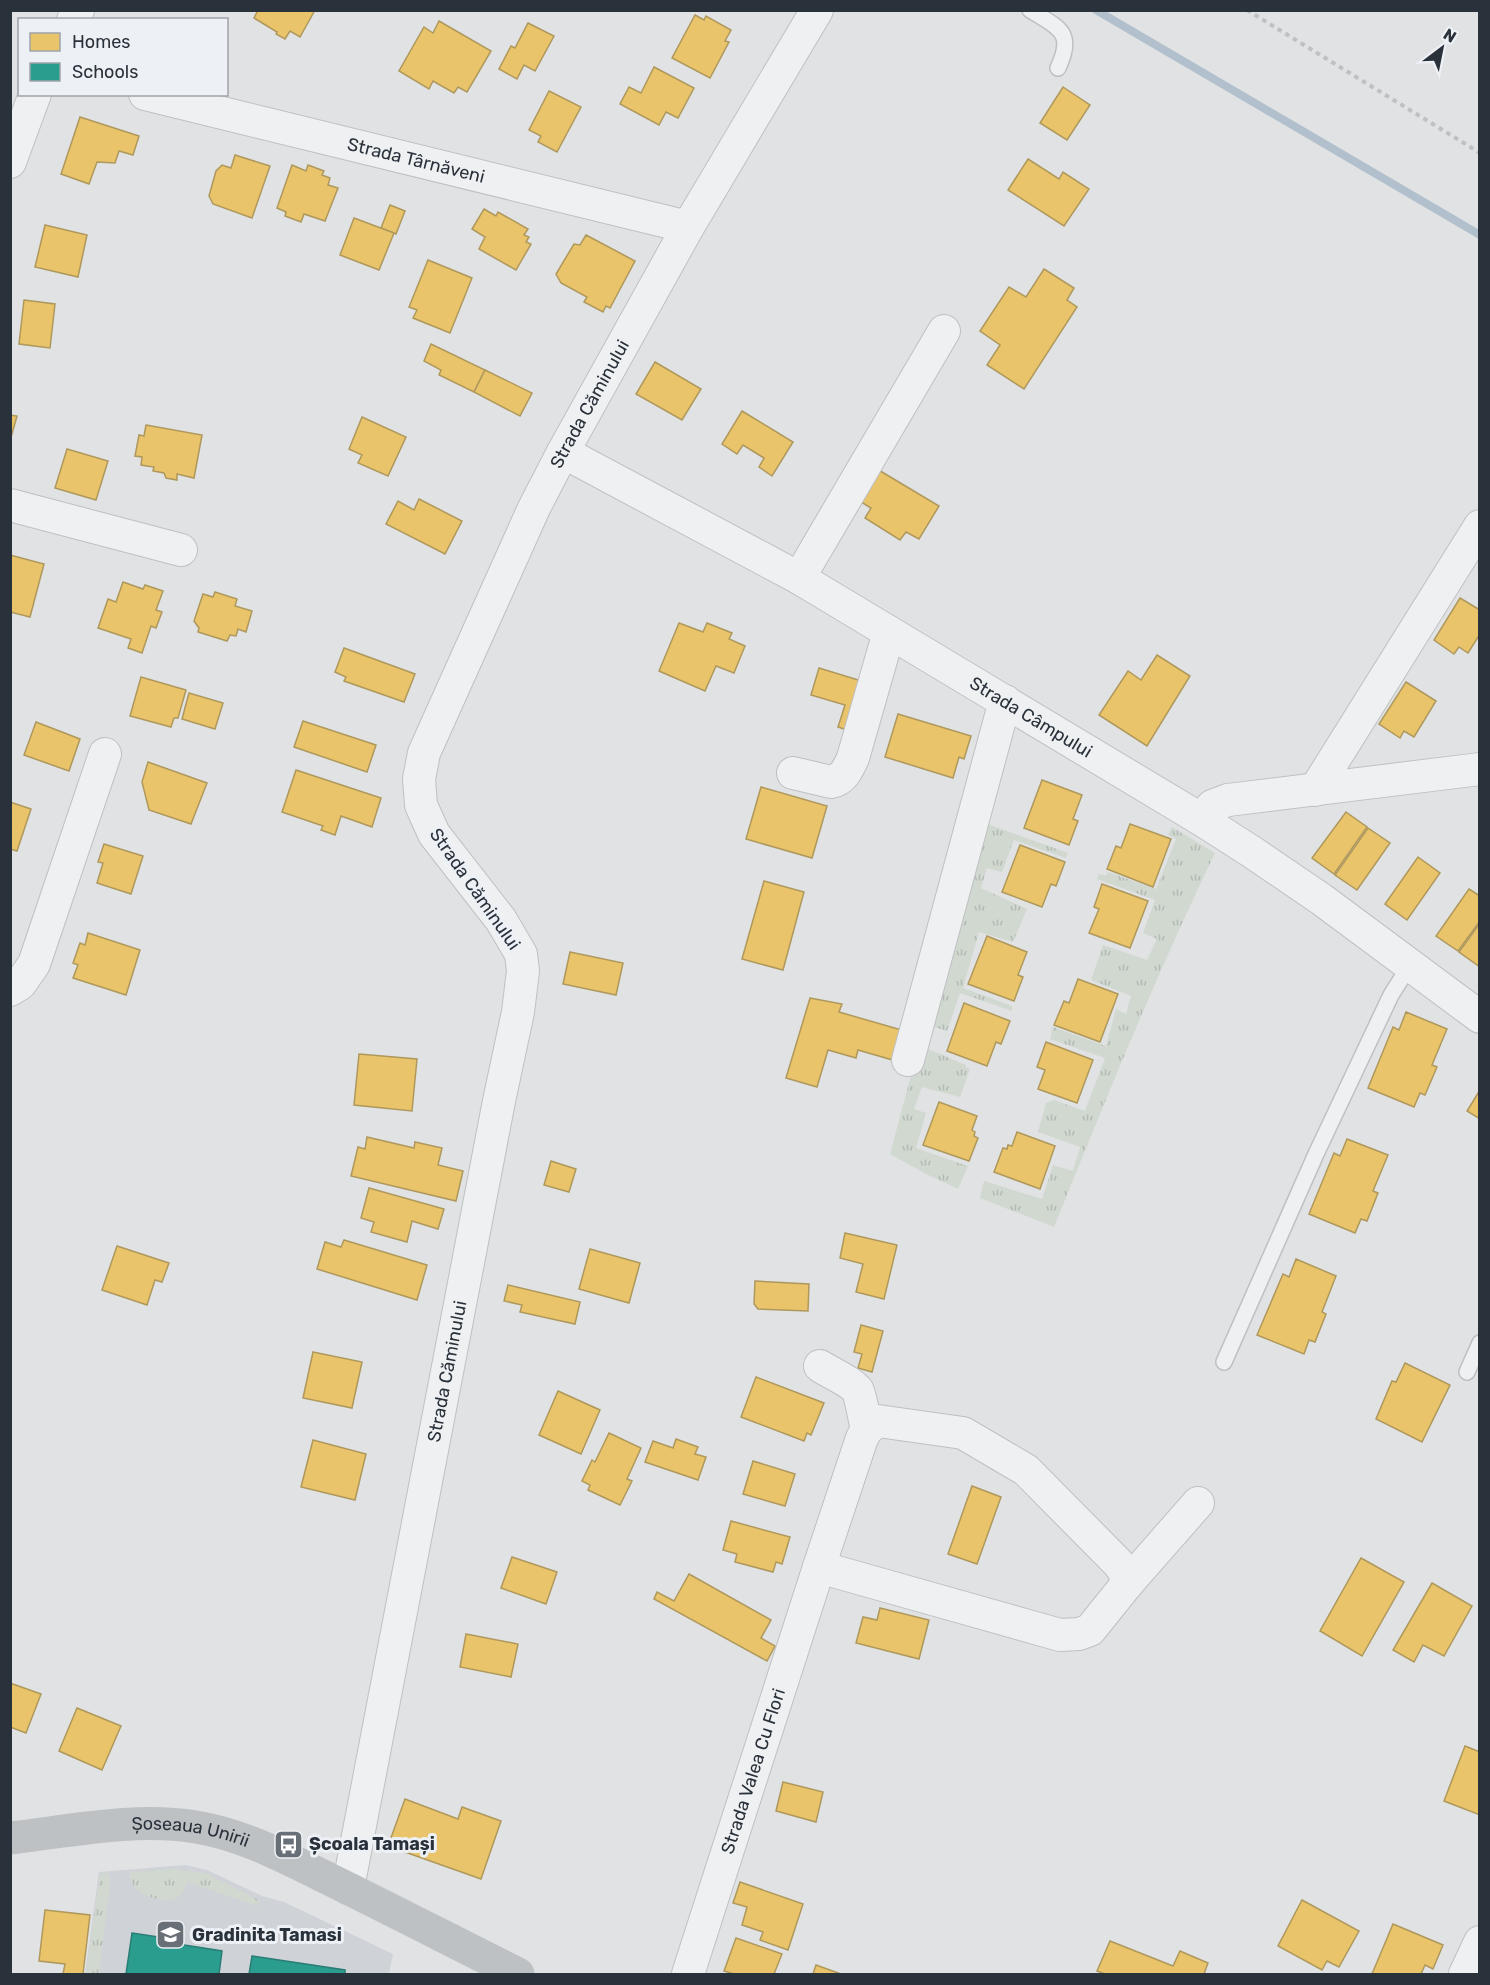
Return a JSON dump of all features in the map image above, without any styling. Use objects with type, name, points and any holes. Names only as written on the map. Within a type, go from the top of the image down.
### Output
[{"type":"main road","name":"Șoseaua Unirii","points":[[10,1838],[112,1826],[168,1824],[219,1832],[249,1841],[348,1888],[518,1974]]},
{"type":"street","name":"Strada Căminului","points":[[348,1888],[518,1012],[523,971],[521,954],[501,920],[434,834],[421,804],[419,779],[424,753],[534,508],[563,452],[688,227],[817,10]]},
{"type":"street","points":[[10,162],[34,96]]},
{"type":"street","name":"Strada Târnăveni","points":[[153,96],[688,227]]},
{"type":"street","points":[[799,578],[944,331]]},
{"type":"street","name":"Strada Câmpului","points":[[563,452],[799,578],[1202,820],[1321,899],[1479,1017]]},
{"type":"street","points":[[10,505],[181,550]]},
{"type":"street","points":[[1316,789],[1479,526]]},
{"type":"street","points":[[793,773],[831,782],[837,781],[848,769],[890,632]]},
{"type":"street","points":[[908,1060],[1005,701]]},
{"type":"street","points":[[10,990],[20,984],[34,964],[105,754]]},
{"type":"street","points":[[1202,820],[1212,806],[1228,800],[1479,769]]},
{"type":"street","points":[[820,1366],[854,1386],[859,1392],[867,1429],[878,1421],[963,1433],[1026,1470],[1118,1563],[1124,1571],[1127,1584]]},
{"type":"street","name":"Strada Valea Cu Flori","points":[[688,1974],[819,1567],[867,1429]]},
{"type":"street","points":[[819,1567],[1060,1635],[1079,1634],[1090,1630],[1198,1503]]},
{"type":"street","points":[[1465,1974],[1479,1942]]},
{"type":"lane","points":[[1030,10],[1058,27],[1065,34],[1066,45],[1058,68]]},
{"type":"lane","points":[[1224,1362],[1321,1143],[1391,995],[1410,965]]},
{"type":"lane","points":[[1467,1372],[1479,1343]]},
{"type":"path","points":[[1247,10],[1479,153]]},
{"type":"shaded area","name":"Gradinita Tamasi","points":[[185,1865],[207,1870],[262,1896],[284,1902],[393,1954],[389,1974],[85,1974],[99,1872]]},
{"type":"green space","points":[[979,821],[1068,853],[1066,858],[1014,840],[1002,872],[987,868],[981,888],[1027,909],[1013,942],[979,932],[963,988],[1012,1006],[1012,1011],[960,993],[947,1031],[934,1027],[928,1049],[966,1065],[965,1067],[970,1069],[960,1097],[922,1087],[914,1109],[926,1113],[916,1148],[968,1166],[958,1189],[890,1154]]},
{"type":"green space","points":[[1172,827],[1215,853],[1152,992],[1054,1227],[980,1198],[984,1181],[1042,1199],[1053,1165],[1073,1171],[1080,1147],[1038,1132],[1046,1103],[1054,1100],[1085,1111],[1105,1058],[1050,1039],[1053,1027],[1106,1046],[1116,1009],[1126,1014],[1131,996],[1091,980],[1103,945],[1147,960],[1157,939],[1143,933],[1155,900],[1097,879],[1099,874],[1106,876],[1108,872],[1156,889],[1176,839],[1168,835]]},
{"type":"green space","points":[[175,1869],[204,1873],[259,1900],[257,1906],[188,1882],[181,1895],[169,1900],[161,1900],[140,1891],[131,1880],[130,1872]]},
{"type":"green space","points":[[100,1873],[109,1873],[110,1885],[99,1974],[86,1974]]},
{"type":"building: Homes","points":[[258,10],[315,10],[300,37],[290,31],[285,39],[254,18]]},
{"type":"building: Homes","points":[[695,15],[704,20],[706,16],[731,30],[725,41],[729,42],[710,78],[672,58]]},
{"type":"building: Homes","points":[[439,21],[491,51],[467,92],[458,87],[454,93],[433,81],[429,89],[399,71],[424,27],[433,33]]},
{"type":"building: Homes","points":[[528,23],[554,36],[535,71],[524,65],[517,79],[499,69],[511,46],[515,48]]},
{"type":"building: Homes","points":[[654,67],[694,88],[678,118],[666,112],[659,125],[620,104],[629,87],[641,93]]},
{"type":"building: Homes","points":[[1063,87],[1090,105],[1067,140],[1040,123]]},
{"type":"building: Homes","points":[[549,91],[581,107],[557,152],[538,142],[541,136],[529,130]]},
{"type":"building: Homes","points":[[80,117],[139,136],[133,155],[119,151],[115,163],[97,162],[89,184],[61,174]]},
{"type":"building: Homes","points":[[235,155],[270,166],[252,218],[213,204],[209,196],[216,171],[222,165],[231,168]]},
{"type":"building: Homes","points":[[1028,159],[1059,179],[1063,172],[1089,189],[1064,226],[1008,190]]},
{"type":"building: Homes","points":[[292,165],[306,171],[308,165],[324,171],[322,175],[330,178],[328,185],[338,188],[325,221],[304,214],[301,222],[285,216],[286,212],[277,208]]},
{"type":"building: Homes","points":[[390,205],[405,211],[396,234],[381,228]]},
{"type":"building: Homes","points":[[484,209],[496,216],[498,212],[528,229],[524,235],[529,237],[526,242],[531,244],[516,270],[479,249],[485,237],[472,229]]},
{"type":"building: Homes","points":[[354,218],[394,233],[379,270],[340,255]]},
{"type":"building: Homes","points":[[45,225],[87,235],[78,277],[35,267]]},
{"type":"building: Homes","points":[[586,235],[635,261],[610,308],[606,306],[603,312],[584,302],[587,297],[561,283],[556,274],[574,244],[580,245]]},
{"type":"building: Homes","points":[[428,260],[472,278],[450,333],[413,318],[417,310],[409,307]]},
{"type":"building: Homes","points":[[1044,269],[1074,288],[1067,300],[1077,307],[1024,389],[987,365],[1000,345],[980,331],[1009,287],[1026,297]]},
{"type":"building: Homes","points":[[24,300],[55,304],[50,348],[19,344]]},
{"type":"building: Homes","points":[[431,344],[485,370],[474,392],[439,375],[441,370],[424,361]]},
{"type":"building: Homes","points":[[655,362],[701,389],[682,420],[636,394]]},
{"type":"building: Homes","points":[[485,370],[532,393],[520,416],[474,392]]},
{"type":"building: Homes","points":[[742,411],[793,442],[772,476],[759,467],[764,458],[743,445],[737,454],[722,444]]},
{"type":"building: Homes","points":[[10,415],[17,416],[10,441]]},
{"type":"building: Homes","points":[[362,417],[406,437],[388,476],[358,463],[362,455],[349,449]]},
{"type":"building: Homes","points":[[146,425],[202,435],[194,478],[177,474],[177,480],[166,478],[164,473],[153,471],[154,467],[141,465],[142,457],[135,456],[139,435],[144,436]]},
{"type":"building: Homes","points":[[67,449],[108,461],[96,500],[55,488]]},
{"type":"building: Homes","points":[[877,469],[939,506],[919,539],[906,532],[900,540],[865,518],[871,508],[858,500]]},
{"type":"building: Homes","points":[[419,499],[462,521],[445,554],[386,524],[398,501],[414,510]]},
{"type":"building: Homes","points":[[10,555],[44,564],[30,617],[10,612]]},
{"type":"building: Homes","points":[[123,582],[143,589],[145,585],[163,591],[156,610],[162,612],[156,628],[151,626],[142,653],[128,648],[131,639],[98,628],[108,599],[116,602]]},
{"type":"building: Homes","points":[[215,592],[237,599],[235,606],[252,611],[246,632],[238,629],[236,636],[230,635],[227,641],[198,632],[199,628],[194,621],[203,594],[213,597]]},
{"type":"building: Homes","points":[[1460,598],[1480,610],[1480,634],[1468,653],[1459,647],[1454,654],[1434,640]]},
{"type":"building: Homes","points":[[679,623],[703,632],[707,623],[732,633],[729,639],[745,646],[734,673],[716,666],[705,691],[659,671]]},
{"type":"building: Homes","points":[[344,648],[415,674],[404,702],[344,681],[346,677],[335,672]]},
{"type":"building: Homes","points":[[1157,655],[1190,676],[1147,746],[1099,715],[1128,671],[1141,680]]},
{"type":"building: Homes","points":[[819,668],[868,683],[853,732],[838,727],[845,705],[811,695]]},
{"type":"building: Homes","points":[[141,677],[186,690],[178,718],[174,718],[171,727],[130,716]]},
{"type":"building: Homes","points":[[1406,682],[1436,701],[1414,737],[1404,731],[1400,738],[1379,724]]},
{"type":"building: Homes","points":[[189,693],[223,703],[215,729],[182,719]]},
{"type":"building: Homes","points":[[898,714],[971,736],[964,759],[959,757],[953,778],[885,757]]},
{"type":"building: Homes","points":[[303,721],[376,745],[367,772],[294,747]]},
{"type":"building: Homes","points":[[36,722],[80,739],[69,771],[24,755]]},
{"type":"building: Homes","points":[[148,762],[207,783],[191,824],[149,810],[142,782]]},
{"type":"building: Homes","points":[[296,770],[381,798],[372,827],[341,816],[335,835],[321,830],[323,826],[282,812]]},
{"type":"building: Homes","points":[[1042,780],[1082,795],[1073,819],[1078,821],[1069,845],[1024,828]]},
{"type":"building: Homes","points":[[761,787],[827,806],[812,858],[746,839]]},
{"type":"building: Homes","points":[[10,802],[31,809],[17,851],[10,849]]},
{"type":"building: Homes","points":[[1346,812],[1367,827],[1334,874],[1312,858]]},
{"type":"building: Homes","points":[[1130,824],[1171,839],[1153,887],[1107,869],[1116,846],[1121,848]]},
{"type":"building: Homes","points":[[1368,828],[1390,843],[1357,890],[1335,875]]},
{"type":"building: Homes","points":[[104,844],[143,856],[131,894],[97,883],[103,863],[98,862]]},
{"type":"building: Homes","points":[[1020,845],[1065,862],[1056,886],[1051,884],[1042,907],[1002,892]]},
{"type":"building: Homes","points":[[1418,857],[1440,873],[1407,920],[1385,904]]},
{"type":"building: Homes","points":[[764,881],[804,892],[783,970],[742,959]]},
{"type":"building: Homes","points":[[1102,884],[1148,901],[1130,948],[1089,933],[1099,909],[1094,907]]},
{"type":"building: Homes","points":[[1469,889],[1480,896],[1480,921],[1458,951],[1436,936]]},
{"type":"building: Homes","points":[[1480,923],[1480,967],[1459,952]]},
{"type":"building: Homes","points":[[88,933],[140,950],[126,995],[73,978],[78,965],[73,963],[80,943],[85,945]]},
{"type":"building: Homes","points":[[987,936],[1027,952],[1018,975],[1023,977],[1014,1001],[968,984]]},
{"type":"building: Homes","points":[[570,952],[623,963],[616,995],[563,984]]},
{"type":"building: Homes","points":[[1078,979],[1118,994],[1100,1042],[1054,1025],[1064,1001],[1069,1003]]},
{"type":"building: Homes","points":[[810,998],[842,1004],[839,1012],[905,1031],[896,1061],[858,1050],[856,1058],[828,1050],[817,1087],[786,1078]]},
{"type":"building: Homes","points":[[964,1003],[1010,1021],[1001,1044],[996,1042],[987,1066],[947,1051]]},
{"type":"building: Homes","points":[[1406,1012],[1447,1029],[1432,1065],[1437,1067],[1425,1095],[1420,1093],[1414,1107],[1368,1088],[1393,1027],[1399,1030]]},
{"type":"building: Homes","points":[[1046,1042],[1093,1060],[1077,1103],[1038,1089],[1045,1070],[1037,1067]]},
{"type":"building: Homes","points":[[359,1054],[417,1059],[412,1111],[354,1105]]},
{"type":"building: Homes","points":[[1480,1090],[1480,1119],[1467,1111]]},
{"type":"building: Homes","points":[[939,1102],[977,1116],[972,1130],[975,1132],[974,1136],[978,1138],[969,1161],[923,1145]]},
{"type":"building: Homes","points":[[1017,1132],[1055,1146],[1040,1189],[994,1172],[1003,1148],[1007,1149],[1008,1145],[1012,1146]]},
{"type":"building: Homes","points":[[367,1137],[414,1148],[415,1142],[442,1148],[438,1165],[463,1171],[456,1201],[351,1176],[358,1147],[365,1149]]},
{"type":"building: Homes","points":[[1347,1139],[1388,1155],[1373,1191],[1378,1193],[1367,1221],[1361,1219],[1355,1233],[1309,1214],[1334,1153],[1340,1156]]},
{"type":"building: Homes","points":[[551,1161],[576,1169],[569,1192],[544,1185]]},
{"type":"building: Homes","points":[[369,1188],[444,1209],[438,1229],[412,1221],[407,1242],[371,1232],[374,1222],[361,1218]]},
{"type":"building: Homes","points":[[845,1233],[897,1245],[884,1299],[856,1292],[863,1264],[840,1258]]},
{"type":"building: Homes","points":[[344,1240],[427,1265],[417,1300],[317,1269],[325,1242],[341,1247]]},
{"type":"building: Homes","points":[[117,1246],[169,1263],[162,1282],[155,1280],[147,1305],[102,1290]]},
{"type":"building: Homes","points":[[590,1249],[640,1263],[629,1303],[579,1289]]},
{"type":"building: Homes","points":[[1296,1259],[1336,1276],[1322,1312],[1326,1314],[1315,1342],[1309,1340],[1304,1354],[1257,1335],[1283,1274],[1289,1277]]},
{"type":"building: Homes","points":[[755,1281],[809,1284],[808,1311],[758,1309],[754,1304]]},
{"type":"building: Homes","points":[[508,1285],[580,1302],[575,1324],[520,1312],[522,1305],[504,1301]]},
{"type":"building: Homes","points":[[861,1325],[883,1331],[872,1372],[858,1368],[862,1354],[854,1352]]},
{"type":"building: Homes","points":[[313,1352],[362,1362],[352,1408],[303,1398]]},
{"type":"building: Homes","points":[[1405,1363],[1450,1385],[1422,1442],[1376,1419],[1392,1381],[1396,1382]]},
{"type":"building: Homes","points":[[756,1377],[824,1403],[811,1435],[807,1433],[804,1441],[741,1417]]},
{"type":"building: Homes","points":[[558,1391],[600,1410],[581,1454],[539,1435]]},
{"type":"building: Homes","points":[[609,1433],[641,1448],[627,1479],[632,1481],[620,1505],[588,1490],[590,1485],[582,1481],[592,1460],[595,1462]]},
{"type":"building: Homes","points":[[676,1439],[698,1447],[695,1454],[706,1457],[698,1480],[645,1462],[653,1441],[673,1448]]},
{"type":"building: Homes","points":[[313,1440],[366,1454],[355,1500],[301,1487]]},
{"type":"building: Homes","points":[[753,1461],[795,1474],[785,1506],[743,1494]]},
{"type":"building: Homes","points":[[972,1486],[1001,1497],[977,1564],[948,1554]]},
{"type":"building: Homes","points":[[731,1521],[790,1537],[782,1564],[776,1562],[773,1572],[735,1562],[737,1554],[723,1550]]},
{"type":"building: Homes","points":[[512,1557],[557,1572],[546,1604],[501,1588]]},
{"type":"building: Homes","points":[[1361,1558],[1404,1582],[1362,1656],[1320,1631]]},
{"type":"building: Homes","points":[[689,1574],[771,1620],[761,1638],[775,1646],[767,1661],[654,1599],[657,1592],[674,1601]]},
{"type":"building: Homes","points":[[1432,1583],[1472,1606],[1444,1656],[1423,1645],[1414,1662],[1393,1650]]},
{"type":"building: Homes","points":[[880,1608],[929,1620],[919,1659],[856,1643],[863,1617],[877,1620]]},
{"type":"building: Homes","points":[[466,1634],[518,1644],[511,1677],[460,1667]]},
{"type":"building: Homes","points":[[10,1683],[41,1694],[26,1733],[10,1727]]},
{"type":"building: Homes","points":[[77,1708],[121,1726],[102,1770],[59,1751]]},
{"type":"building: Homes","points":[[1465,1746],[1480,1752],[1480,1815],[1444,1801]]},
{"type":"building: Homes","points":[[783,1782],[823,1792],[816,1822],[776,1811]]},
{"type":"building: Homes","points":[[405,1799],[458,1819],[462,1807],[501,1821],[481,1879],[388,1846]]},
{"type":"building: Homes","points":[[740,1882],[803,1904],[788,1950],[760,1940],[763,1932],[742,1925],[747,1907],[733,1903]]},
{"type":"building: Homes","points":[[1302,1900],[1359,1931],[1339,1967],[1327,1961],[1322,1970],[1278,1946]]},
{"type":"building: Homes","points":[[45,1910],[90,1915],[83,1974],[63,1974],[65,1964],[39,1961]]},
{"type":"building: Homes","points":[[1393,1924],[1443,1945],[1433,1969],[1425,1965],[1421,1974],[1372,1974]]},
{"type":"building: Homes","points":[[736,1938],[782,1954],[774,1974],[734,1974],[724,1971]]},
{"type":"building: Homes","points":[[1110,1941],[1173,1966],[1180,1951],[1208,1963],[1204,1974],[1105,1974],[1097,1971]]},
{"type":"building: Homes","points":[[816,1965],[841,1974],[813,1974]]},
{"type":"building: Schools","points":[[132,1933],[166,1938],[165,1942],[222,1951],[219,1974],[126,1974]]},
{"type":"building: Schools","points":[[252,1956],[345,1970],[345,1974],[249,1974]]},
{"type":"waterway","points":[[1096,10],[1480,235]]},
{"type":"place","name":"Școala Tamași","points":[[288,1844]]},
{"type":"place","name":"Gradinita Tamasi","points":[[171,1935]]}]
